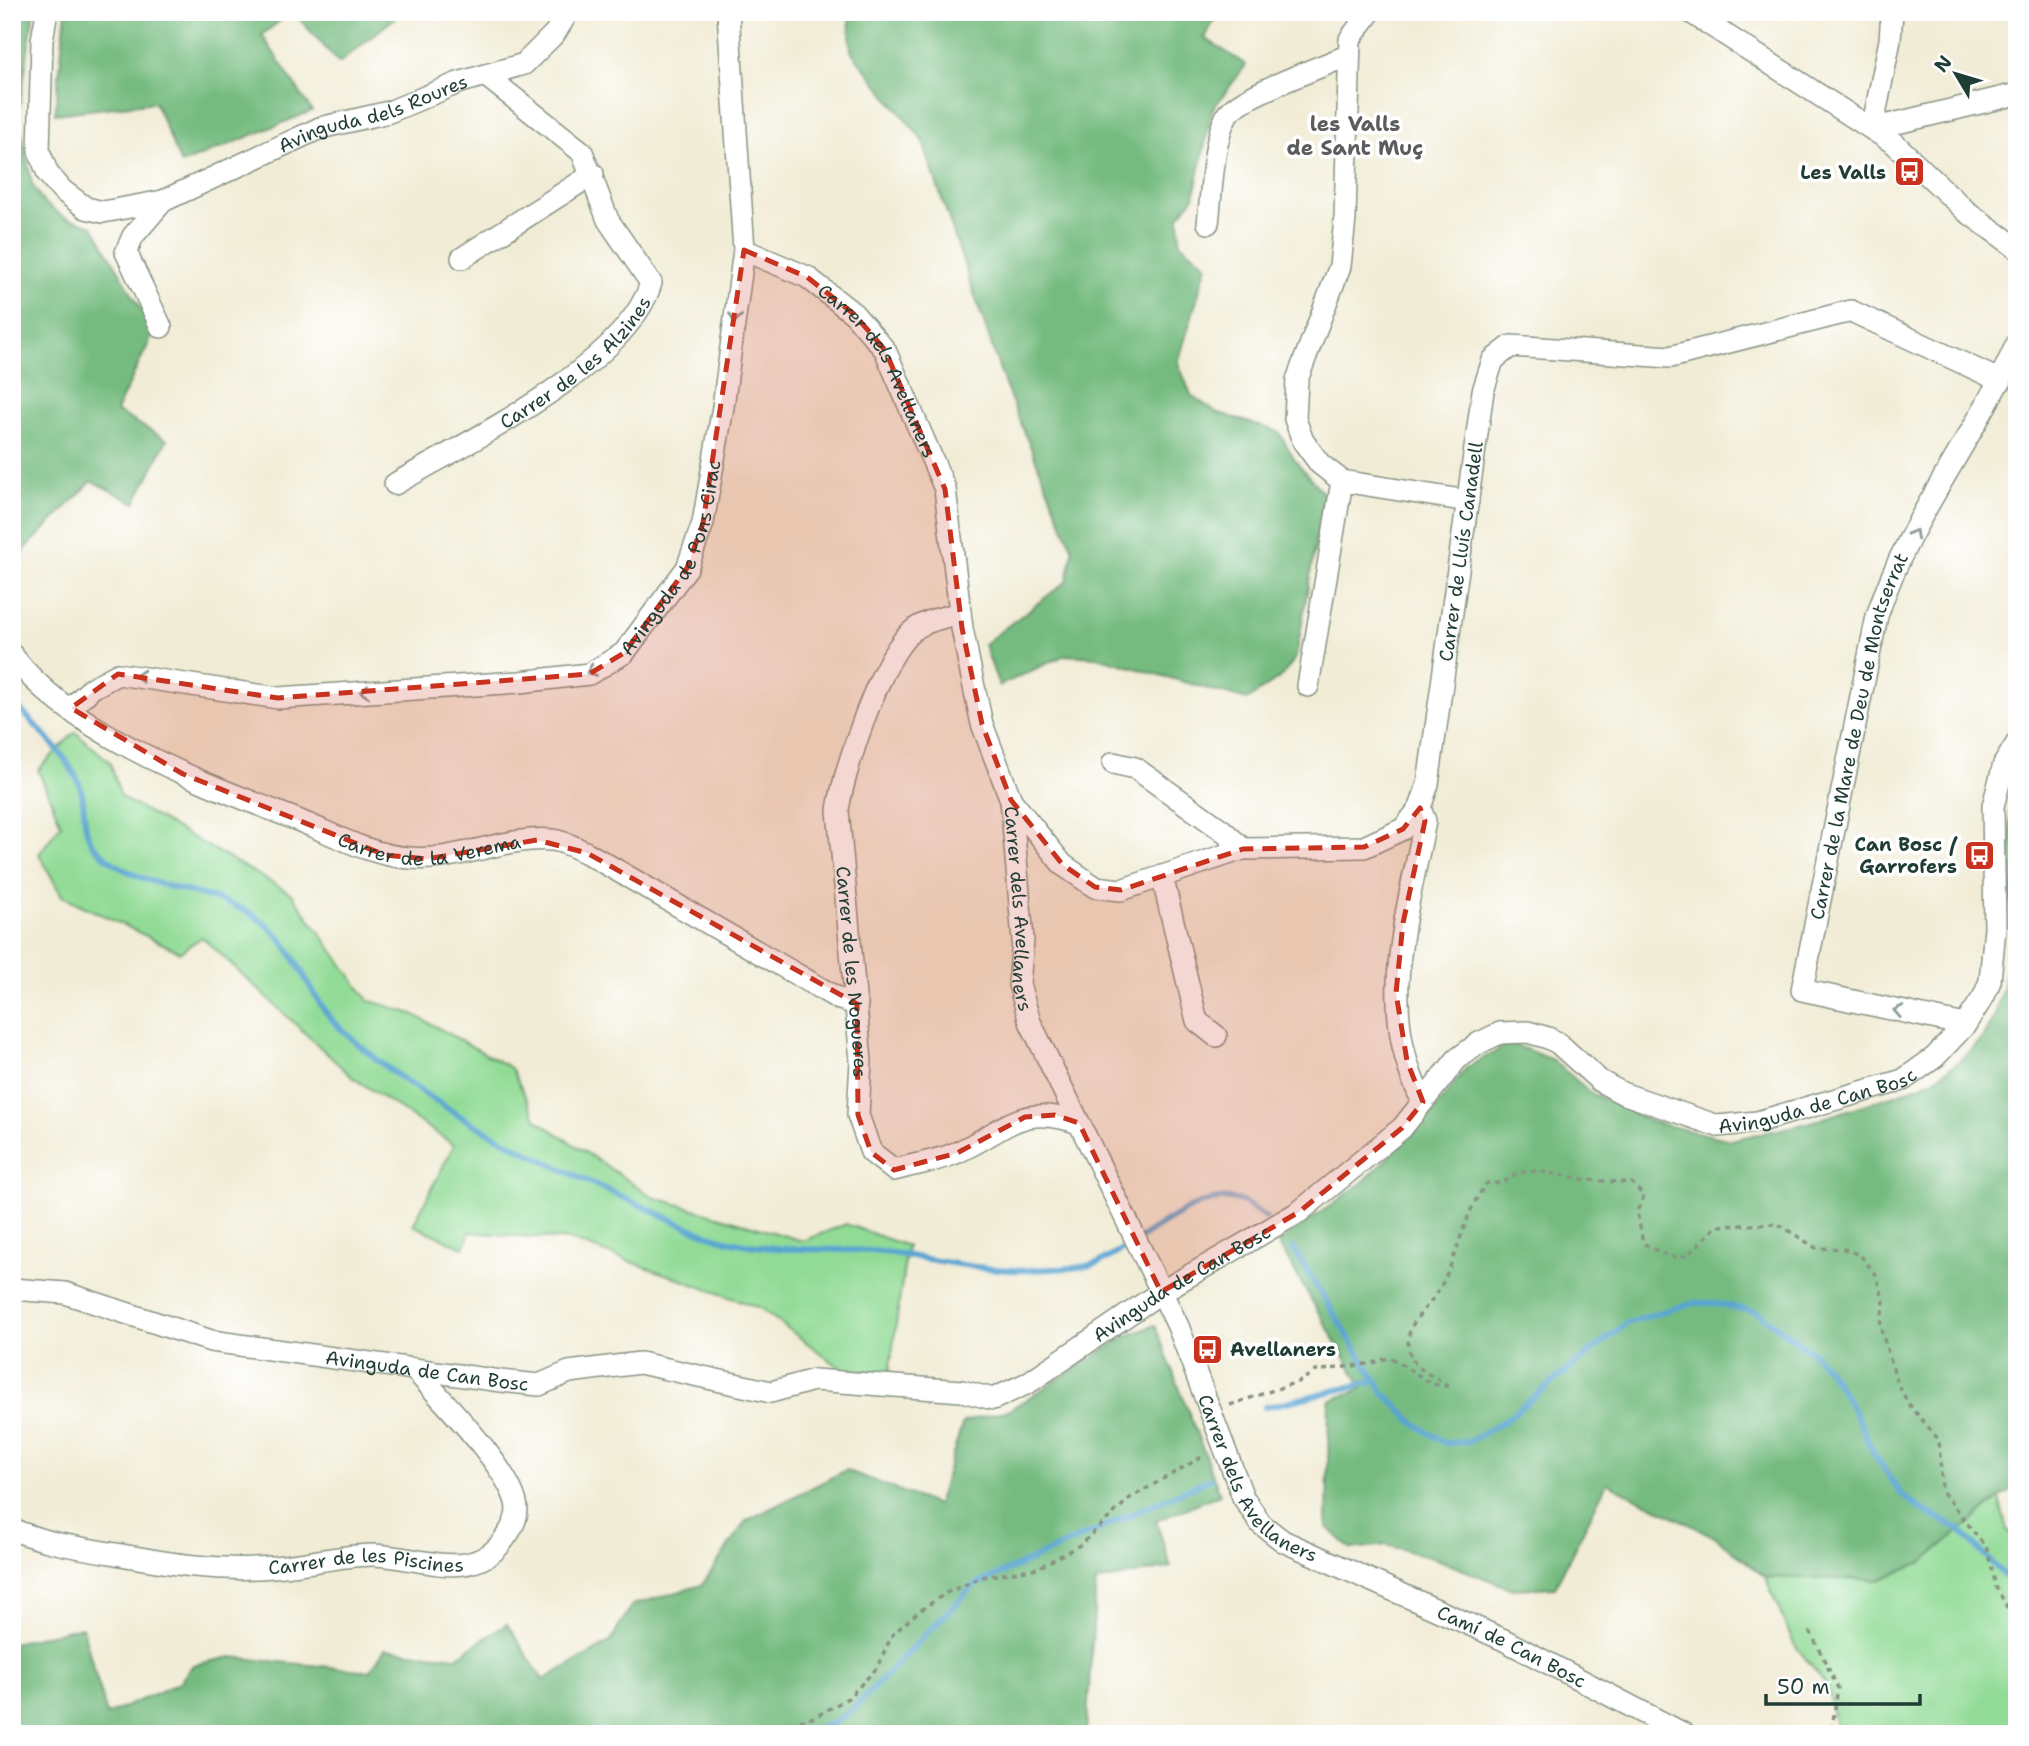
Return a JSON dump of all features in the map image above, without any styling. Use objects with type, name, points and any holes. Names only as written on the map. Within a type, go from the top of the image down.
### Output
[{"type":"street","name":"Avinguda dels Roures","points":[[47,12],[42,40],[39,151],[48,174],[76,202],[95,211],[117,212],[163,201],[320,128],[389,113],[485,75],[524,64],[555,33],[568,12]]},
{"type":"street","name":"Avinguda de Pons Cirac","points":[[71,708],[92,688],[118,674],[278,698],[520,682],[589,674],[624,653],[687,568],[703,523],[744,250],[728,12]]},
{"type":"street","points":[[1370,12],[1350,39],[1345,219],[1340,266],[1297,380],[1295,419],[1303,441],[1320,464],[1342,481],[1468,501]]},
{"type":"street","points":[[1690,12],[1872,129],[1924,169],[1966,211],[2017,248]]},
{"type":"street","points":[[1872,129],[1890,40],[1892,12]]},
{"type":"street","points":[[1208,223],[1220,131],[1228,112],[1248,98],[1349,55]]},
{"type":"street","name":"Carrer de les Alzines","points":[[395,484],[526,407],[586,365],[629,323],[646,300],[651,283],[608,220],[593,174],[582,152],[485,75]]},
{"type":"street","points":[[1872,129],[2017,94]]},
{"type":"street","points":[[462,258],[593,174]]},
{"type":"street","name":"Avinguda dels Roures","points":[[161,327],[126,252],[133,236],[163,201]]},
{"type":"street","name":"Carrer dels Avellaners","points":[[744,250],[807,277],[854,314],[885,350],[945,489],[960,613],[982,724],[1011,800],[1023,940],[1019,984],[1030,1022],[1161,1292],[1212,1410],[1243,1497],[1261,1524],[1283,1541],[1336,1565]]},
{"type":"street","name":"Carrer de Lluís Canadell","points":[[1011,800],[1063,865],[1095,887],[1121,890],[1243,849],[1364,847],[1403,829],[1420,808],[1428,784],[1483,391],[1493,360],[1511,346],[1670,357],[1851,311],[2001,381]]},
{"type":"street","name":"Carrer de la Mare de Deu de Montserrat","points":[[1965,1025],[1802,990],[1877,616],[1890,574],[2001,381],[2017,344]]},
{"type":"street","points":[[1308,686],[1342,481]]},
{"type":"street","name":"Carrer de les Nogueres","points":[[960,613],[914,629],[894,655],[852,751],[838,810],[861,1061],[858,1115],[871,1152],[894,1170],[957,1153],[1026,1116],[1055,1115],[1079,1124]]},
{"type":"street","name":"Carrer de la Verema","points":[[12,655],[24,670],[114,739],[183,774],[385,855],[427,859],[537,840],[552,840],[571,846],[839,999],[857,1004]]},
{"type":"street","name":"Avinguda de Can Bosc","points":[[12,1289],[65,1293],[211,1341],[538,1385],[569,1372],[640,1363],[771,1392],[814,1380],[962,1391],[993,1399],[1028,1383],[1161,1292],[1298,1212],[1402,1128],[1466,1051],[1490,1037],[1517,1031],[1539,1034],[1558,1043],[1600,1081],[1636,1100],[1718,1126],[1757,1122],[1903,1080],[1935,1057],[1965,1025],[1984,996],[1990,981],[1995,928],[1993,806],[2004,764],[2017,743]]},
{"type":"street","points":[[1113,763],[1135,768],[1222,830],[1243,849]]},
{"type":"street","points":[[1420,808],[1425,821],[1402,932],[1396,993],[1407,1061],[1423,1102]]},
{"type":"street","points":[[1162,876],[1197,1021],[1216,1036]]},
{"type":"street","name":"Carrer de les Piscines","points":[[12,1529],[38,1540],[201,1570],[271,1568],[372,1555],[464,1567],[482,1561],[498,1549],[512,1527],[517,1510],[513,1494],[493,1461],[414,1369]]},
{"type":"street","name":"Camí de Can Bosc","points":[[1336,1565],[1504,1640],[1684,1734]]},
{"type":"path","points":[[1212,1410],[1300,1381],[1316,1371],[1373,1363],[1390,1357],[1432,1384],[1451,1387],[1418,1367],[1409,1350],[1410,1327],[1444,1282],[1463,1238],[1466,1219],[1487,1183],[1502,1183],[1517,1172],[1537,1171],[1589,1180],[1632,1183],[1644,1196],[1637,1211],[1643,1243],[1674,1259],[1689,1256],[1717,1226],[1778,1224],[1816,1248],[1844,1249],[1860,1255],[1877,1275],[1885,1302],[1880,1326],[1897,1382],[1908,1403],[1939,1440],[1942,1491],[1987,1549],[1996,1587],[2015,1621],[2017,1637]]},
{"type":"path","points":[[701,1734],[772,1729],[815,1717],[848,1698],[877,1668],[892,1635],[936,1599],[983,1577],[1038,1568],[1080,1545],[1130,1498],[1190,1465],[1224,1442]]},
{"type":"path","points":[[1810,1631],[1838,1688],[1831,1734]]},
{"type":"highlighted area","points":[[744,250],[807,277],[854,314],[885,350],[914,413],[945,489],[962,628],[982,724],[1011,800],[1063,865],[1095,887],[1121,890],[1243,849],[1364,847],[1403,829],[1420,808],[1425,821],[1403,923],[1396,993],[1407,1061],[1423,1102],[1402,1128],[1299,1212],[1161,1292],[1079,1123],[1055,1115],[1025,1117],[957,1153],[894,1170],[871,1152],[858,1115],[857,1004],[587,853],[537,840],[427,859],[385,855],[183,774],[71,708],[118,674],[278,698],[589,674],[624,653],[687,568],[703,523]]},
{"type":"green space","points":[[12,12],[34,12],[18,115],[32,184],[43,202],[64,217],[93,226],[154,332],[116,411],[167,440],[135,503],[92,481],[25,549],[12,581]]},
{"type":"green space","points":[[66,12],[291,12],[262,35],[312,111],[181,164],[155,102],[55,114]]},
{"type":"green space","points":[[293,12],[402,12],[339,63]]},
{"type":"green space","points":[[849,12],[1218,12],[1205,38],[1246,65],[1212,110],[1194,197],[1179,216],[1180,243],[1207,265],[1178,363],[1191,395],[1216,412],[1279,432],[1294,459],[1324,494],[1296,657],[1282,676],[1247,700],[1097,657],[1065,655],[999,686],[984,644],[1067,581],[1073,550],[1005,385],[922,140],[851,51]]},
{"type":"green space","points":[[75,732],[110,762],[121,797],[292,894],[368,1000],[413,1014],[511,1068],[537,1120],[653,1197],[803,1241],[846,1224],[907,1246],[889,1375],[842,1369],[760,1308],[570,1240],[470,1232],[464,1248],[413,1225],[454,1145],[352,1077],[202,937],[180,952],[62,896],[39,854],[61,824],[38,770]]},
{"type":"green space","points":[[2010,787],[2017,792],[2017,1488],[1999,1498],[1921,1563],[1879,1580],[1765,1577],[1717,1538],[1607,1483],[1555,1587],[1512,1589],[1436,1559],[1387,1545],[1351,1549],[1327,1527],[1329,1401],[1363,1388],[1278,1243],[1363,1182],[1431,1115],[1466,1068],[1510,1043],[1553,1060],[1591,1093],[1652,1122],[1731,1140],[1808,1123],[1931,1081],[1956,1064],[1981,1040],[1995,1015],[2011,951]]},
{"type":"green space","points":[[1155,1325],[1220,1494],[1156,1521],[1171,1567],[1096,1582],[1086,1734],[12,1734],[12,1643],[82,1627],[107,1715],[179,1683],[193,1665],[231,1657],[370,1671],[385,1649],[456,1657],[507,1624],[543,1680],[610,1642],[632,1605],[702,1585],[746,1521],[846,1470],[937,1505],[963,1422],[1009,1410],[1125,1337]]},
{"type":"green space","points":[[1999,1498],[2007,1530],[2017,1536],[2017,1734],[1836,1734],[1828,1687],[1794,1644],[1765,1577],[1879,1580],[1921,1563]]},
{"type":"waterway","points":[[12,701],[66,760],[82,791],[85,824],[90,840],[112,862],[153,881],[240,908],[259,919],[283,942],[318,1001],[339,1027],[405,1080],[440,1104],[514,1146],[693,1229],[720,1239],[753,1246],[871,1251],[980,1267],[1033,1270],[1093,1265],[1188,1209],[1206,1202],[1224,1198],[1241,1201],[1266,1218]]},
{"type":"waterway","points":[[1293,1248],[1383,1392],[1414,1423],[1445,1443],[1468,1442],[1504,1421],[1627,1323],[1691,1303],[1714,1303],[1757,1312],[1813,1353],[1829,1371],[1854,1411],[1874,1454],[1901,1494],[1919,1508],[1960,1530],[2017,1589]]},
{"type":"waterway","points":[[1265,1407],[1376,1381]]},
{"type":"waterway","points":[[798,1734],[833,1723],[853,1709],[973,1586],[1210,1479]]},
{"type":"place","name":"Les Valls","points":[[1909,172]]},
{"type":"place","name":"Can Bosc / Garrofers","points":[[1980,855]]},
{"type":"place","name":"Avellaners","points":[[1207,1349]]},
{"type":"district","name":"les Valls de Sant Muç","points":[[1355,136]]}]
